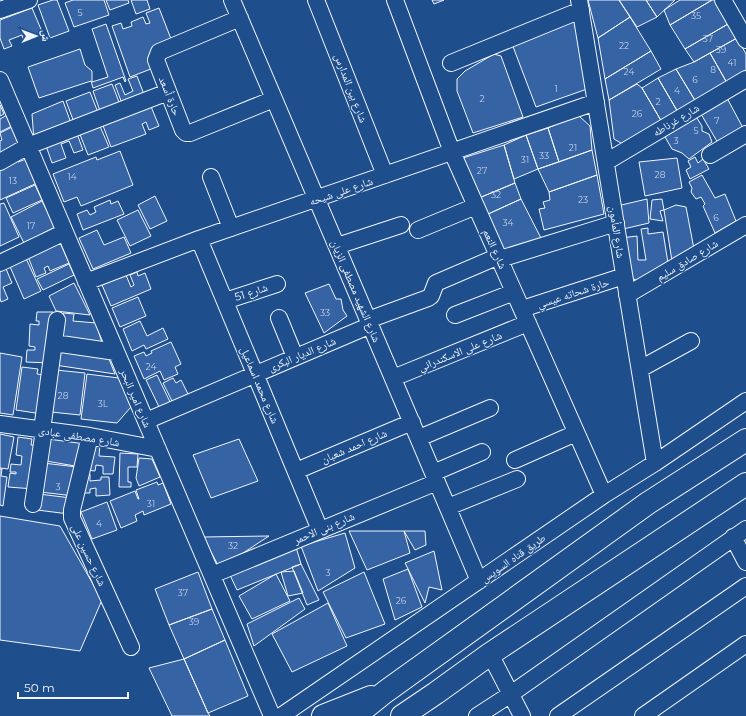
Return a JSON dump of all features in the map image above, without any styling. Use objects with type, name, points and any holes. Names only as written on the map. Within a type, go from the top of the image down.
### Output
[{"type":"highway","points":[[355,716],[385,692],[648,504],[746,440]]},
{"type":"highway","points":[[402,716],[490,654],[746,484]]},
{"type":"highway","points":[[322,716],[385,692]]},
{"type":"street","points":[[0,10],[29,0]]},
{"type":"street","name":"شارع الشهيد مصطفى الزيان","points":[[232,0],[479,581]]},
{"type":"street","name":"شارع بين المدارس","points":[[316,0],[385,175]]},
{"type":"street","name":"شارع النعم","points":[[395,0],[452,152],[500,257],[604,496]]},
{"type":"street","points":[[723,0],[746,40]]},
{"type":"street","points":[[451,63],[580,5]]},
{"type":"street","name":"شارع المأمون","points":[[580,5],[655,463]]},
{"type":"street","name":"حارة أسعد","points":[[240,18],[159,52],[156,60],[168,92],[184,130],[188,133],[274,99]]},
{"type":"street","name":"شارع غرناطه","points":[[606,162],[746,79]]},
{"type":"street","name":"شارع امير البحر","points":[[0,80],[272,716]]},
{"type":"street","points":[[0,162],[28,146],[168,92]]},
{"type":"street","name":"شارع على شيحه","points":[[86,282],[199,239],[596,102]]},
{"type":"street","points":[[710,155],[746,134]]},
{"type":"street","points":[[210,177],[231,228]]},
{"type":"street","points":[[418,230],[476,206]]},
{"type":"street","name":"شارع الديار البكرى","points":[[146,421],[428,298],[431,296],[436,283],[500,257],[616,223]]},
{"type":"street","points":[[337,246],[401,225]]},
{"type":"street","name":"شارع صادق سليم","points":[[627,295],[746,225]]},
{"type":"street","points":[[0,263],[65,232]]},
{"type":"street","name":"شارع محمد اسماعيل","points":[[199,239],[320,530]]},
{"type":"street","name":"حارة شحاته عيسي","points":[[525,316],[624,276]]},
{"type":"street","name":"شارع 51","points":[[225,301],[277,284]]},
{"type":"street","points":[[455,314],[514,292]]},
{"type":"street","name":"شارع على الاسكندراني","points":[[393,378],[525,316]]},
{"type":"street","points":[[279,318],[295,357]]},
{"type":"street","points":[[33,504],[57,320]]},
{"type":"street","points":[[640,368],[691,341]]},
{"type":"street","points":[[54,343],[116,352]]},
{"type":"street","name":"طريق قناه السويس","points":[[281,716],[746,401]]},
{"type":"street","points":[[419,438],[490,408]]},
{"type":"street","name":"شارع احمد شعبان","points":[[296,471],[412,422]]},
{"type":"street","name":"شارع مصطفى عبادى","points":[[0,424],[90,436],[158,449]]},
{"type":"street","points":[[515,460],[576,433]]},
{"type":"street","name":"شارع حسين على","points":[[90,436],[72,510],[72,518],[131,647]]},
{"type":"street","name":"شارع بنى الاحمر","points":[[212,575],[320,530],[435,477],[482,452]]},
{"type":"street","points":[[448,507],[517,479]]},
{"type":"street","points":[[477,716],[740,533],[746,562]]},
{"type":"street","points":[[558,716],[746,586]]},
{"type":"street","points":[[643,716],[746,644]]},
{"type":"street","points":[[490,654],[522,716]]},
{"type":"building","points":[[57,0],[69,31],[50,38],[38,5]]},
{"type":"building","points":[[73,0],[104,0],[109,15],[74,27],[65,3]]},
{"type":"building","points":[[106,0],[128,0],[129,3],[110,10]]},
{"type":"building","points":[[131,0],[147,0],[150,9],[136,14]]},
{"type":"building","points":[[432,0],[444,0],[434,4]]},
{"type":"building","points":[[588,0],[619,0],[630,17],[598,38]]},
{"type":"building","points":[[619,0],[646,0],[657,17],[637,27]]},
{"type":"building","points":[[646,0],[675,0],[657,17]]},
{"type":"building","points":[[680,0],[712,0],[670,25],[664,10]]},
{"type":"building","points":[[712,0],[715,0],[728,24],[685,49],[670,25]]},
{"type":"building","points":[[32,8],[43,34],[24,42],[22,35],[9,40],[12,46],[4,49],[0,38],[0,20]]},
{"type":"building","points":[[159,8],[173,44],[156,67],[130,77],[112,26],[121,23],[123,29],[132,26],[131,22],[143,17],[146,24],[150,23],[146,13]]},
{"type":"building","points":[[576,16],[587,89],[536,107],[512,44]]},
{"type":"building","points":[[630,17],[651,51],[605,79],[598,38]]},
{"type":"building","points":[[106,24],[126,81],[125,82],[123,77],[93,88],[91,81],[39,98],[28,67],[80,49],[85,65],[92,71],[92,82],[108,77],[92,29]]},
{"type":"building","points":[[728,24],[737,38],[694,62],[685,49]]},
{"type":"building","points":[[737,38],[746,54],[746,72],[727,83],[710,53]]},
{"type":"building","points":[[651,51],[661,69],[609,100],[605,79]]},
{"type":"building","points":[[710,53],[727,83],[696,102],[676,69],[694,62]]},
{"type":"building","points":[[494,54],[501,56],[523,117],[473,133],[457,91],[457,79],[465,71]]},
{"type":"building","points":[[676,69],[696,102],[679,114],[658,78]]},
{"type":"building","points":[[137,76],[145,97],[123,106],[115,85],[120,83],[125,95],[133,91],[128,79]]},
{"type":"building","points":[[658,78],[679,114],[663,124],[642,88]]},
{"type":"building","points":[[112,84],[121,107],[101,114],[93,91]]},
{"type":"building","points":[[637,84],[642,88],[663,124],[626,146],[614,139],[609,100]]},
{"type":"building","points":[[90,92],[99,115],[75,125],[66,101]]},
{"type":"building","points":[[727,98],[743,128],[718,143],[701,114]]},
{"type":"building","points":[[63,101],[72,126],[34,141],[32,114]]},
{"type":"building","points":[[150,104],[159,126],[149,130],[146,122],[142,124],[146,134],[111,147],[102,123]]},
{"type":"building","points":[[0,105],[4,114],[0,116]]},
{"type":"building","points":[[7,115],[12,126],[0,132],[0,119]]},
{"type":"building","points":[[578,115],[590,126],[592,150],[559,162],[548,128]]},
{"type":"building","points":[[695,115],[702,126],[702,131],[709,134],[712,142],[689,159],[682,153],[672,149],[665,137]]},
{"type":"building","points":[[99,124],[109,147],[88,155],[79,132]]},
{"type":"building","points":[[12,127],[22,146],[0,158],[0,141],[2,140],[0,133]]},
{"type":"building","points":[[548,128],[559,162],[538,169],[526,135]]},
{"type":"building","points":[[76,131],[83,150],[74,153],[69,141],[61,144],[66,158],[52,163],[45,143]]},
{"type":"building","points":[[526,135],[538,169],[514,179],[504,145]]},
{"type":"building","points":[[504,145],[515,183],[479,198],[463,158]]},
{"type":"building","points":[[592,150],[597,175],[549,192],[538,169]]},
{"type":"building","points":[[120,151],[133,185],[81,206],[77,197],[64,202],[53,174],[96,157],[97,160]]},
{"type":"building","points":[[16,157],[18,162],[26,159],[37,183],[0,200],[0,165]]},
{"type":"building","points":[[695,157],[698,163],[703,159],[709,169],[690,179],[686,170],[691,167],[688,161]]},
{"type":"building","points":[[677,158],[682,188],[645,196],[639,162]]},
{"type":"building","points":[[597,175],[604,214],[544,230],[539,209],[545,208],[543,202],[550,200],[549,192]]},
{"type":"building","points":[[702,175],[715,198],[725,194],[736,221],[715,233],[703,206],[705,204],[701,197],[696,199],[691,192],[692,188],[689,182]]},
{"type":"building","points":[[515,183],[521,199],[486,215],[479,198]]},
{"type":"building","points":[[35,185],[42,200],[13,213],[6,198]]},
{"type":"building","points":[[155,196],[167,221],[150,229],[138,205]]},
{"type":"building","points":[[521,199],[543,242],[502,256],[486,215]]},
{"type":"building","points":[[647,199],[649,223],[619,230],[617,206]]},
{"type":"building","points":[[662,199],[664,210],[660,211],[663,221],[650,219],[652,200]]},
{"type":"building","points":[[110,200],[111,204],[118,201],[124,214],[83,230],[77,214],[87,210],[90,215],[96,212],[94,207]]},
{"type":"building","points":[[42,201],[55,227],[24,243],[11,217]]},
{"type":"building","points":[[4,203],[19,237],[0,246],[0,204]]},
{"type":"building","points":[[676,205],[686,207],[694,249],[672,261],[664,210]]},
{"type":"building","points":[[138,210],[151,236],[130,246],[117,220]]},
{"type":"building","points":[[648,228],[648,234],[663,232],[668,263],[640,282],[627,276],[621,238],[637,236],[638,260],[646,260],[641,229]]},
{"type":"building","points":[[97,230],[104,245],[124,237],[131,253],[93,269],[79,238]]},
{"type":"building","points":[[59,240],[69,263],[50,271],[48,266],[44,268],[46,273],[36,277],[27,254]]},
{"type":"building","points":[[24,254],[41,291],[24,299],[8,262]]},
{"type":"building","points":[[4,264],[12,283],[3,287],[8,299],[1,302],[0,266]]},
{"type":"building","points":[[69,264],[74,275],[43,290],[37,279]]},
{"type":"building","points":[[137,272],[138,276],[145,273],[151,289],[111,306],[102,285],[126,275],[131,287],[134,285],[130,275]]},
{"type":"building","points":[[74,283],[90,315],[56,311],[49,296]]},
{"type":"building","points":[[329,284],[336,299],[341,299],[343,310],[347,316],[324,333],[305,293]]},
{"type":"building","points":[[138,297],[146,316],[120,327],[112,308]]},
{"type":"building","points":[[37,312],[53,312],[50,363],[26,362],[27,350],[35,350],[35,347],[29,346],[30,324],[39,325],[39,321],[36,321]]},
{"type":"building","points":[[63,313],[74,314],[73,321],[96,323],[102,343],[61,340]]},
{"type":"building","points":[[140,321],[147,336],[163,328],[168,339],[146,349],[144,345],[132,351],[123,329]]},
{"type":"building","points":[[171,342],[181,364],[175,367],[178,374],[164,380],[160,371],[144,379],[134,356],[144,352],[146,356],[152,353],[151,351]]},
{"type":"building","points":[[58,347],[107,354],[115,374],[55,365]]},
{"type":"building","points":[[0,353],[22,357],[13,415],[0,413]]},
{"type":"building","points":[[22,367],[38,369],[37,374],[44,375],[42,414],[16,410]]},
{"type":"building","points":[[56,370],[85,373],[80,415],[51,412]]},
{"type":"building","points":[[87,374],[119,378],[131,407],[117,423],[81,419]]},
{"type":"building","points":[[157,375],[172,406],[161,411],[146,380]]},
{"type":"building","points":[[173,378],[176,383],[181,380],[189,396],[173,403],[163,383]]},
{"type":"building","points":[[51,432],[86,438],[81,467],[46,461]]},
{"type":"building","points":[[0,434],[14,437],[8,469],[0,468]]},
{"type":"building","points":[[18,437],[32,439],[31,445],[38,446],[34,489],[8,487],[10,473],[16,474],[16,472],[10,472],[11,464],[21,465],[22,456],[16,455]]},
{"type":"building","points":[[239,439],[258,481],[211,498],[193,455]]},
{"type":"building","points":[[89,444],[100,444],[99,456],[115,457],[113,474],[103,474],[103,466],[96,465],[95,471],[87,470]]},
{"type":"building","points":[[120,453],[138,454],[137,467],[128,467],[128,482],[131,482],[131,487],[119,487]]},
{"type":"building","points":[[139,458],[152,459],[160,477],[139,486],[136,478]]},
{"type":"building","points":[[43,463],[77,467],[74,496],[40,492]]},
{"type":"building","points":[[0,469],[2,469],[1,476],[7,477],[3,506],[0,505]]},
{"type":"building","points":[[82,474],[90,474],[90,481],[101,480],[101,477],[109,477],[110,495],[96,496],[96,488],[90,489],[90,493],[83,493]]},
{"type":"building","points":[[157,482],[158,485],[163,483],[171,504],[144,515],[143,511],[135,515],[137,521],[121,528],[110,501],[135,491],[139,499],[136,490]]},
{"type":"building","points":[[39,494],[71,498],[69,514],[37,510]]},
{"type":"building","points":[[107,502],[117,530],[92,539],[81,512]]},
{"type":"building","points":[[0,516],[60,526],[102,600],[80,651],[0,640]]},
{"type":"building","points":[[349,531],[404,531],[410,553],[367,570]]},
{"type":"building","points":[[404,531],[425,531],[426,545],[415,550]]},
{"type":"building","points":[[345,533],[355,568],[318,591],[301,546]]},
{"type":"building","points":[[269,536],[240,555],[218,565],[203,537]]},
{"type":"building","points":[[296,547],[301,564],[237,590],[229,573]]},
{"type":"building","points":[[434,551],[442,590],[429,587],[425,603],[405,563]]},
{"type":"building","points":[[301,564],[319,600],[307,605],[292,567]]},
{"type":"building","points":[[408,569],[422,607],[395,620],[383,579]]},
{"type":"building","points":[[294,571],[303,593],[288,596],[281,572]]},
{"type":"building","points":[[198,572],[212,609],[169,625],[155,589]]},
{"type":"building","points":[[364,572],[385,624],[346,638],[323,592]]},
{"type":"building","points":[[276,574],[290,601],[252,619],[239,596]]},
{"type":"building","points":[[299,598],[305,609],[254,646],[247,624]]},
{"type":"building","points":[[328,603],[347,646],[292,672],[272,634]]},
{"type":"building","points":[[212,609],[225,640],[184,659],[169,625]]},
{"type":"building","points":[[225,640],[248,696],[208,713],[184,659]]},
{"type":"building","points":[[184,659],[210,716],[172,716],[149,668]]}]
